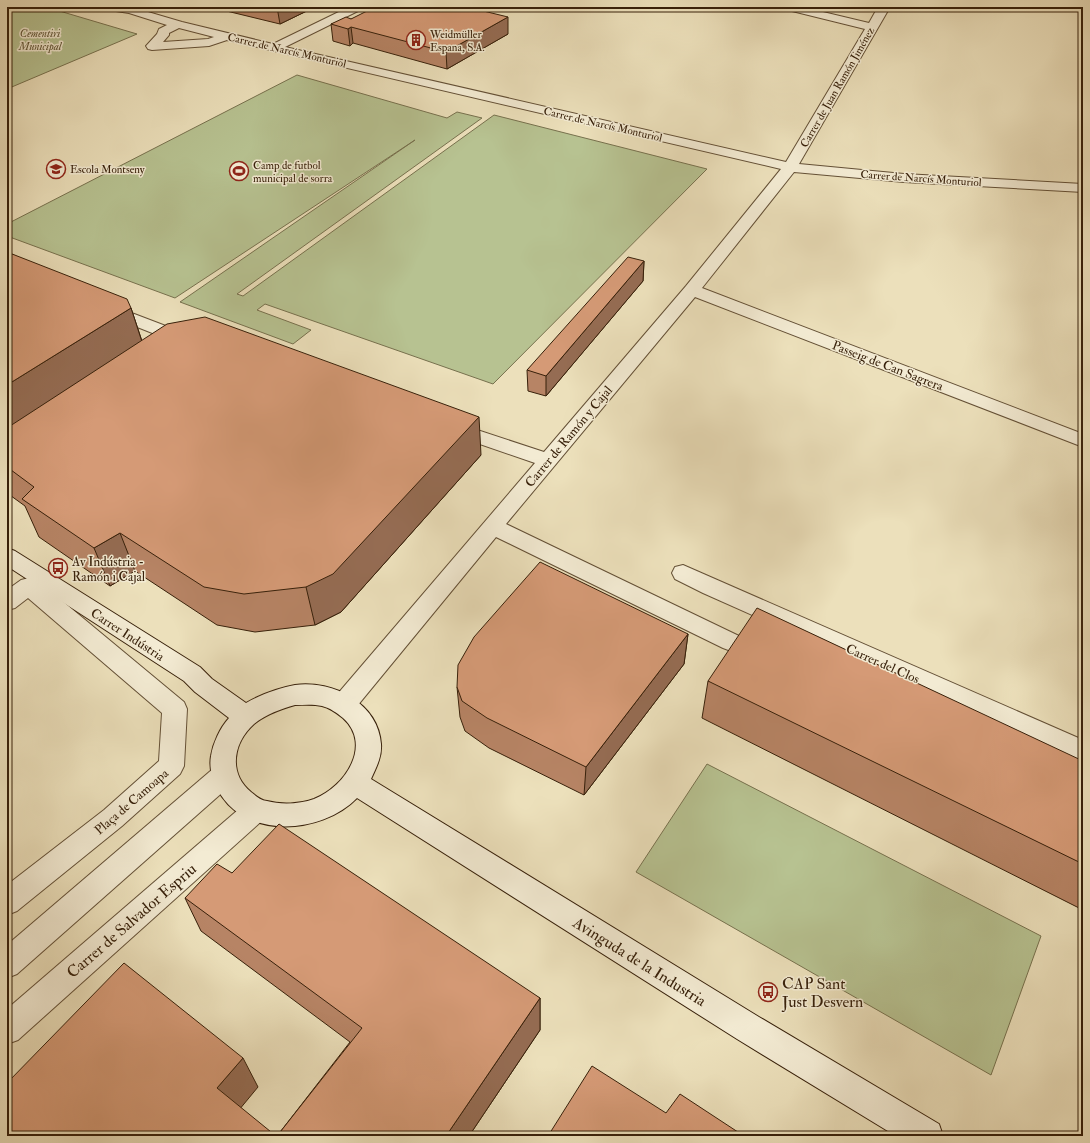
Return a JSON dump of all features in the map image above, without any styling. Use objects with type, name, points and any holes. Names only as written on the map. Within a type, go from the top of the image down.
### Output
[{"type":"street","name":"Carrer de Narcís Monturiol","points":[[107,7],[129,8],[178,24],[274,48],[790,167],[904,178],[1083,188]]},
{"type":"street","points":[[274,48],[358,7]]},
{"type":"street","points":[[788,7],[872,27]]},
{"type":"street","name":"Carrer de Juan Ramón Jiménez","points":[[790,167],[884,7]]},
{"type":"street","points":[[178,24],[163,31],[163,35],[147,48],[209,42],[227,36]]},
{"type":"street","name":"Carrer de Ramón y Cajal","points":[[344,704],[492,526],[692,290],[790,167]]},
{"type":"street","name":"Passeig de Can Sagrera","points":[[692,290],[1083,441]]},
{"type":"street","points":[[96,304],[170,342],[200,345]]},
{"type":"street","points":[[434,422],[548,460]]},
{"type":"street","points":[[492,526],[731,642]]},
{"type":"street","name":"Carrer Indústria","points":[[7,556],[192,674],[197,681],[233,706],[245,717]]},
{"type":"street","name":"Carrer del Clos","points":[[683,573],[711,587],[1083,751]]},
{"type":"street","name":"Plaça de Camoapa","points":[[7,602],[29,586],[174,709],[171,766],[113,818],[7,902]]},
{"type":"street","points":[[295,695],[321,695],[344,704],[358,716],[366,730],[369,747],[366,765],[355,783],[336,801],[310,812],[281,816],[255,811],[235,797],[223,776],[223,756],[231,735],[245,717],[268,703],[295,695]]},
{"type":"street","points":[[7,964],[223,776]]},
{"type":"street","name":"Avinguda de la Industria","points":[[355,783],[447,842],[728,1016],[926,1136]]},
{"type":"street","name":"Carrer de Salvador Espriu","points":[[7,1030],[255,811]]},
{"type":"green space","name":"Cementiri Municipal","points":[[7,7],[46,7],[137,34],[7,89]]},
{"type":"green space","points":[[297,75],[447,118],[457,112],[482,118],[237,294],[243,296],[494,115],[707,169],[493,384],[265,304],[257,310],[311,330],[293,344],[180,302],[415,140],[175,298],[7,236],[7,224]]},
{"type":"green space","points":[[707,764],[1041,936],[991,1075],[636,872]]},
{"type":"building","points":[[375,7],[467,7],[508,17],[446,52],[351,27],[348,29],[331,24],[346,17],[351,19]]},
{"type":"building","points":[[7,252],[127,299],[131,308],[7,385]]},
{"type":"building","points":[[628,257],[644,261],[546,376],[527,370]]},
{"type":"building","points":[[205,317],[479,417],[333,574],[306,587],[244,594],[204,587],[120,533],[94,548],[22,499],[34,487],[7,467],[7,428],[167,324]]},
{"type":"building","points":[[540,562],[688,634],[586,767],[487,718],[462,701],[457,687],[458,665],[474,637]]},
{"type":"building","points":[[757,608],[1083,761],[1083,864],[708,681]]},
{"type":"building","points":[[279,824],[540,998],[446,1136],[277,1136],[362,1028],[185,898],[217,864],[232,873]]},
{"type":"building","points":[[124,963],[243,1058],[217,1088],[276,1136],[13,1136],[7,1130],[7,1083]]},
{"type":"building","points":[[592,1066],[666,1113],[680,1094],[744,1136],[548,1136]]},
{"type":"place","name":"Weidmüller Espana, S.A.","points":[[416,40]]},
{"type":"place","name":"Escola Montseny","points":[[56,169]]},
{"type":"place","name":"Camp de futbol municipal de sorra","points":[[239,171]]},
{"type":"place","name":"Av Indústria - Ramón i Cajal","points":[[58,568]]},
{"type":"place","name":"CAP Sant Just Desvern","points":[[768,992]]}]
